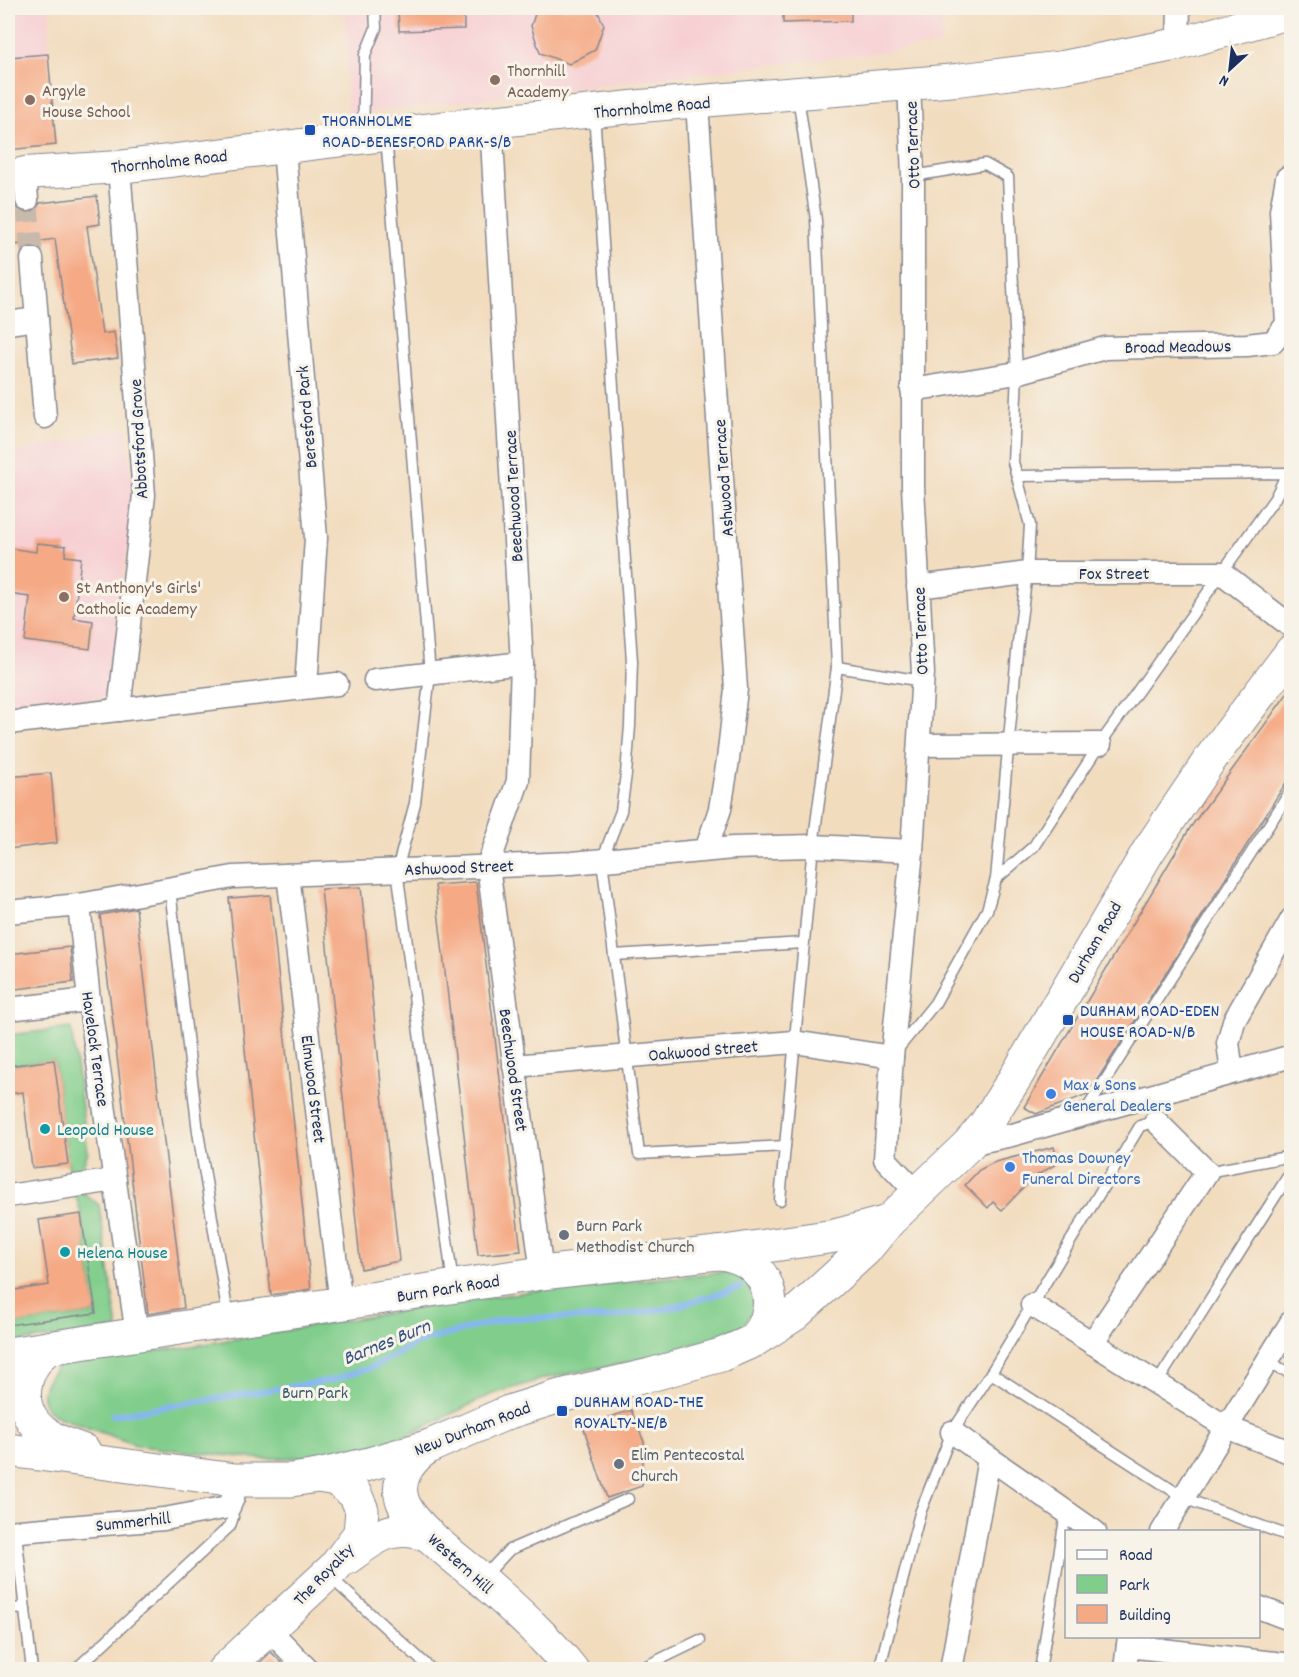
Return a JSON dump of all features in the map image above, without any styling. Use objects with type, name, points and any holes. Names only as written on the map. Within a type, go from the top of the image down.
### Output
[{"type":"main road","name":"Durham Road","points":[[888,1222],[907,1183],[969,1144],[1002,1100],[1149,850],[1211,758],[1292,651]]},
{"type":"main road","name":"Burn Park Road","points":[[8,1354],[542,1273],[717,1253],[835,1236],[888,1222]]},
{"type":"main road","name":"New Durham Road","points":[[8,1450],[128,1467],[232,1493],[281,1480],[352,1469],[430,1446],[509,1412],[560,1396],[650,1375],[721,1355],[753,1341],[795,1314],[841,1274],[888,1222]]},
{"type":"main road","points":[[717,1253],[738,1257],[748,1262],[756,1269],[767,1286],[769,1314],[760,1334],[753,1341]]},
{"type":"main road","points":[[48,1348],[34,1361],[25,1383],[26,1405],[35,1424],[43,1432],[62,1443],[128,1467]]},
{"type":"main road","name":"Western Hill","points":[[430,1446],[413,1458],[407,1467],[401,1486],[403,1504],[429,1534],[481,1580],[572,1670]]},
{"type":"main road","name":"The Royalty","points":[[224,1670],[331,1570],[360,1533],[363,1520],[362,1510],[355,1494],[344,1483],[336,1479],[318,1476]]},
{"type":"main road","points":[[331,1570],[375,1537],[390,1531],[402,1529],[429,1534]]},
{"type":"street","points":[[1178,44],[1179,8]]},
{"type":"street","name":"Thornholme Road","points":[[20,184],[119,167],[491,122],[593,111],[957,81],[1063,67],[1178,44],[1292,12]]},
{"type":"street","name":"Otto Terrace","points":[[907,1183],[885,1159],[892,1057],[912,851],[922,681],[913,486],[913,176],[909,84]]},
{"type":"street","name":"Ashwood Terrace","points":[[697,103],[736,689],[720,809],[706,850]]},
{"type":"street","name":"Beechwood Terrace","points":[[488,866],[518,781],[522,663],[491,122]]},
{"type":"street","name":"Beresford Park","points":[[284,148],[316,538],[306,687]]},
{"type":"street","name":"Abbotsford Grove","points":[[119,167],[144,495],[119,710]]},
{"type":"street","name":"Broad Meadows","points":[[912,390],[1017,373],[1105,348],[1247,345],[1273,342],[1287,324],[1281,212],[1287,178],[1292,175]]},
{"type":"street","points":[[32,259],[45,417]]},
{"type":"street","points":[[8,323],[37,319]]},
{"type":"street","name":"Fox Street","points":[[918,587],[1027,573],[1222,573]]},
{"type":"street","points":[[1222,573],[1292,627]]},
{"type":"street","points":[[375,680],[522,663]]},
{"type":"street","points":[[8,723],[337,684]]},
{"type":"street","points":[[919,745],[1100,744]]},
{"type":"street","name":"Ashwood Street","points":[[8,912],[79,905],[233,877],[602,860],[706,850],[813,846],[912,851]]},
{"type":"street","name":"Beechwood Street","points":[[488,866],[542,1273]]},
{"type":"street","name":"Elmwood Street","points":[[288,874],[341,1304]]},
{"type":"street","name":"Havelock Terrace","points":[[79,905],[89,1000],[137,1335]]},
{"type":"street","points":[[1232,1072],[1228,1043],[1234,1021],[1292,919]]},
{"type":"street","points":[[8,1009],[89,1000]]},
{"type":"street","name":"Oakwood Street","points":[[514,1066],[794,1042],[892,1057]]},
{"type":"street","points":[[969,1144],[1083,1115],[1292,1056]]},
{"type":"street","points":[[1092,1343],[1207,1172],[1156,1121]]},
{"type":"street","points":[[8,1196],[115,1180]]},
{"type":"street","points":[[1032,1305],[1226,1426],[1292,1453]]},
{"type":"street","points":[[1163,1530],[1292,1322]]},
{"type":"street","points":[[952,1432],[1092,1530]]},
{"type":"street","points":[[951,1670],[989,1459]]},
{"type":"street","name":"Summerhill","points":[[12,1533],[164,1519],[232,1493]]},
{"type":"street","points":[[1260,1608],[1292,1620]]},
{"type":"street","points":[[268,1628],[308,1670]]},
{"type":"street","points":[[1125,1670],[1128,1641],[1292,1665]]},
{"type":"lane","points":[[375,8],[376,28],[365,55],[430,674],[415,803],[397,870],[454,1287]]},
{"type":"lane","points":[[780,1200],[813,846],[837,667],[816,220],[798,94]]},
{"type":"lane","points":[[593,111],[632,661],[630,726],[621,811],[602,860],[639,1154],[784,1146]]},
{"type":"lane","points":[[892,1057],[935,1003],[987,910],[996,879],[1030,525],[1013,462],[1017,373],[1008,177],[985,164],[913,176]]},
{"type":"lane","points":[[996,879],[1034,846],[1100,744],[1275,498],[1287,473],[1017,476]]},
{"type":"lane","points":[[837,667],[922,681]]},
{"type":"lane","points":[[1083,1115],[1292,789]]},
{"type":"lane","points":[[170,888],[198,1132],[229,1321]]},
{"type":"lane","points":[[614,955],[803,943]]},
{"type":"lane","points":[[879,1670],[920,1513],[952,1432],[991,1373],[1140,1126],[1156,1121]]},
{"type":"lane","points":[[1207,1172],[1292,1156]]},
{"type":"lane","points":[[1157,1383],[1292,1170]]},
{"type":"lane","points":[[1266,1363],[1292,1373]]},
{"type":"lane","points":[[991,1373],[1184,1497],[1292,1537]]},
{"type":"lane","points":[[75,1670],[230,1526],[233,1517],[232,1493]]},
{"type":"lane","points":[[481,1580],[509,1550],[628,1499]]},
{"type":"lane","points":[[1040,1670],[1066,1513]]},
{"type":"lane","points":[[12,1533],[25,1609],[32,1670]]},
{"type":"lane","points":[[331,1570],[432,1670]]},
{"type":"lane","points":[[8,1608],[25,1609]]},
{"type":"lane","points":[[638,1670],[700,1641]]},
{"type":"shaded area","name":"Argyle House School","points":[[8,8],[50,8],[48,54],[56,145],[8,150]]},
{"type":"shaded area","name":"Thornhill Academy","points":[[345,8],[943,8],[941,45],[347,115]]},
{"type":"shaded area","name":"St Anthony's Girls' Catholic Academy","points":[[126,428],[134,496],[109,697],[8,707],[8,454]]},
{"type":"green space","points":[[71,1028],[88,1152],[74,1186],[99,1205],[118,1329],[8,1343],[8,1325],[96,1313],[81,1214],[68,1164],[54,1060],[8,1066],[8,1035]]},
{"type":"green space","name":"Burn Park","points":[[726,1272],[741,1275],[751,1283],[754,1308],[744,1326],[724,1335],[635,1361],[546,1378],[490,1395],[406,1436],[372,1447],[321,1456],[264,1459],[139,1446],[61,1418],[48,1410],[43,1400],[46,1381],[63,1362],[187,1347],[546,1289]]},
{"type":"building","points":[[398,8],[464,8],[464,29],[399,31]]},
{"type":"building","points":[[537,8],[596,8],[604,25],[595,50],[569,64],[540,53],[531,26]]},
{"type":"building","points":[[783,8],[851,8],[851,21],[783,23]]},
{"type":"building","name":"Argyle House School","points":[[48,54],[56,145],[8,150],[8,57]]},
{"type":"building","points":[[97,196],[100,224],[87,226],[102,334],[114,332],[118,358],[72,364],[55,239],[8,246],[8,208],[15,207],[21,212],[29,213],[35,211],[40,203]]},
{"type":"building","points":[[37,543],[66,546],[65,556],[81,558],[74,618],[93,621],[90,649],[25,641],[30,597],[8,594],[8,548],[36,552]]},
{"type":"building","points":[[1292,687],[1292,773],[1178,954],[1088,1094],[1036,1114],[1024,1107],[1190,828]]},
{"type":"building","points":[[51,773],[57,843],[8,849],[8,777]]},
{"type":"building","points":[[476,882],[521,1251],[478,1255],[435,885]]},
{"type":"building","points":[[361,887],[399,1261],[361,1269],[321,889]]},
{"type":"building","points":[[270,895],[311,1289],[271,1295],[229,898]]},
{"type":"building","points":[[136,908],[184,1308],[148,1314],[100,915]]},
{"type":"building","points":[[70,947],[73,982],[8,990],[8,954]]},
{"type":"building","name":"Leopold House","points":[[54,1060],[68,1164],[32,1168],[23,1092],[8,1094],[8,1066]]},
{"type":"building","points":[[1054,1147],[1058,1163],[1034,1177],[1002,1210],[993,1202],[988,1208],[965,1185],[979,1170],[995,1162]]},
{"type":"building","name":"Helena House","points":[[81,1214],[96,1313],[8,1325],[8,1291],[49,1285],[39,1220]]},
{"type":"building","name":"Elim Pentecostal Church","points":[[631,1410],[644,1442],[642,1486],[607,1498],[583,1426]]},
{"type":"building","points":[[271,1652],[289,1670],[252,1670]]},
{"type":"waterway","name":"Barnes Burn","points":[[113,1415],[332,1380],[375,1366],[419,1342],[509,1318],[604,1318],[670,1308],[741,1287]]},
{"type":"tunnel","points":[[27,200],[32,259]]},
{"type":"place","name":"Thornhill Academy","points":[[495,80]]},
{"type":"place","name":"Argyle House School","points":[[30,100]]},
{"type":"place","name":"THORNHOLME ROAD-BERESFORD PARK-S/B","points":[[310,130]]},
{"type":"place","name":"St Anthony's Girls' Catholic Academy","points":[[64,597]]},
{"type":"place","name":"DURHAM ROAD-EDEN HOUSE ROAD-N/B","points":[[1068,1020]]},
{"type":"place","name":"Max & Sons General Dealers","points":[[1051,1094]]},
{"type":"place","name":"Leopold House","points":[[45,1129]]},
{"type":"place","name":"Thomas Downey Funeral Directors","points":[[1010,1167]]},
{"type":"place","name":"Burn Park Methodist Church","points":[[564,1235]]},
{"type":"place","name":"Helena House","points":[[65,1252]]},
{"type":"place","name":"DURHAM ROAD-THE ROYALTY-NE/B","points":[[562,1411]]},
{"type":"place","name":"Elim Pentecostal Church","points":[[619,1464]]}]
